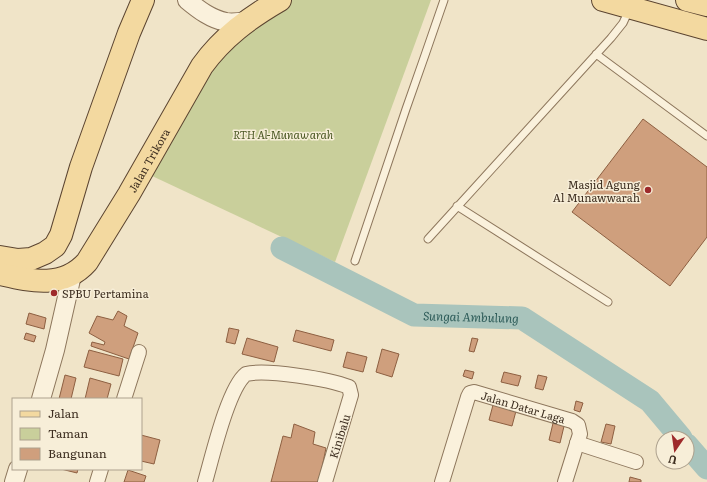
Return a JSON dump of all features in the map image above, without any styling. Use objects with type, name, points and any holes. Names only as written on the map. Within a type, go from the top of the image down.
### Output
[{"type":"main road","points":[[0,257],[18,260],[31,258],[45,254],[55,246],[61,235],[81,166],[129,33],[143,0]]},
{"type":"main road","points":[[603,0],[631,4],[707,29]]},
{"type":"main road","points":[[687,0],[707,5]]},
{"type":"main road","name":"Jalan Trikora","points":[[0,274],[43,281],[61,279],[80,270],[87,262],[129,194],[202,66],[214,49],[246,21],[274,2]]},
{"type":"street","points":[[187,0],[200,11],[212,18],[228,23],[246,21]]},
{"type":"street","points":[[41,398],[55,350],[72,275]]},
{"type":"street","points":[[124,398],[139,352]]},
{"type":"street","name":"Kinibalu","points":[[205,482],[223,417],[237,384],[246,374],[263,372],[335,383],[349,387],[351,395],[325,482]]},
{"type":"street","name":"Jalan Datar Laga","points":[[442,482],[464,408],[471,392],[572,421],[578,425],[579,429],[580,434],[577,443]]},
{"type":"street","points":[[565,482],[577,443],[636,462]]},
{"type":"street","points":[[14,482],[18,470]]},
{"type":"street","points":[[97,482],[101,470]]},
{"type":"lane","points":[[355,261],[444,0]]},
{"type":"lane","points":[[428,239],[612,38],[623,23],[631,4]]},
{"type":"lane","points":[[596,54],[707,136]]},
{"type":"lane","points":[[457,206],[608,302]]},
{"type":"green space","name":"RTH Al-Munawarah","points":[[292,0],[431,0],[335,262],[150,175],[195,99],[241,30],[277,6]]},
{"type":"building","name":"Masjid Agung Al Munawwarah","points":[[643,119],[707,167],[707,237],[670,286],[572,212]]},
{"type":"building","points":[[118,311],[127,316],[124,326],[138,333],[129,359],[91,346],[92,342],[104,345],[105,342],[89,333],[97,316],[113,320]]},
{"type":"building","points":[[29,313],[46,318],[44,329],[26,324]]},
{"type":"building","points":[[229,328],[239,330],[235,344],[226,342]]},
{"type":"building","points":[[296,330],[334,340],[331,351],[293,341]]},
{"type":"building","points":[[26,333],[36,336],[34,342],[24,339]]},
{"type":"building","points":[[247,338],[278,347],[274,362],[242,354]]},
{"type":"building","points":[[472,338],[478,339],[474,352],[469,351]]},
{"type":"building","points":[[382,349],[399,354],[392,377],[376,372]]},
{"type":"building","points":[[89,350],[123,359],[119,376],[84,367]]},
{"type":"building","points":[[347,352],[367,357],[363,372],[343,367]]},
{"type":"building","points":[[465,370],[474,372],[472,379],[463,376]]},
{"type":"building","points":[[504,372],[521,376],[518,386],[501,382]]},
{"type":"building","points":[[65,375],[76,378],[71,398],[59,398]]},
{"type":"building","points":[[538,375],[547,377],[543,390],[535,388]]},
{"type":"building","points":[[90,378],[111,384],[107,398],[85,398]]},
{"type":"building","points":[[576,401],[583,403],[580,412],[574,410]]},
{"type":"building","points":[[493,405],[516,411],[512,426],[489,420]]},
{"type":"building","points":[[554,419],[565,422],[560,443],[549,440]]},
{"type":"building","points":[[294,424],[315,432],[313,444],[326,448],[319,482],[271,482],[283,436],[291,438]]},
{"type":"building","points":[[606,424],[615,426],[611,444],[601,442]]},
{"type":"building","points":[[142,435],[160,440],[154,464],[142,461]]},
{"type":"building","points":[[65,470],[78,470],[77,473]]},
{"type":"building","points":[[128,470],[146,476],[144,482],[124,482]]},
{"type":"building","points":[[630,477],[641,480],[641,482],[629,482]]},
{"type":"waterway","name":"Sungai Ambulung","points":[[282,248],[414,315],[522,318],[650,401],[674,430]]},
{"type":"waterway","name":"Sungai Ambulung","points":[[695,454],[707,468]]},
{"type":"place","name":"Masjid Agung Al Munawwarah","points":[[648,190]]},
{"type":"place","name":"SPBU Pertamina","points":[[54,293]]}]
